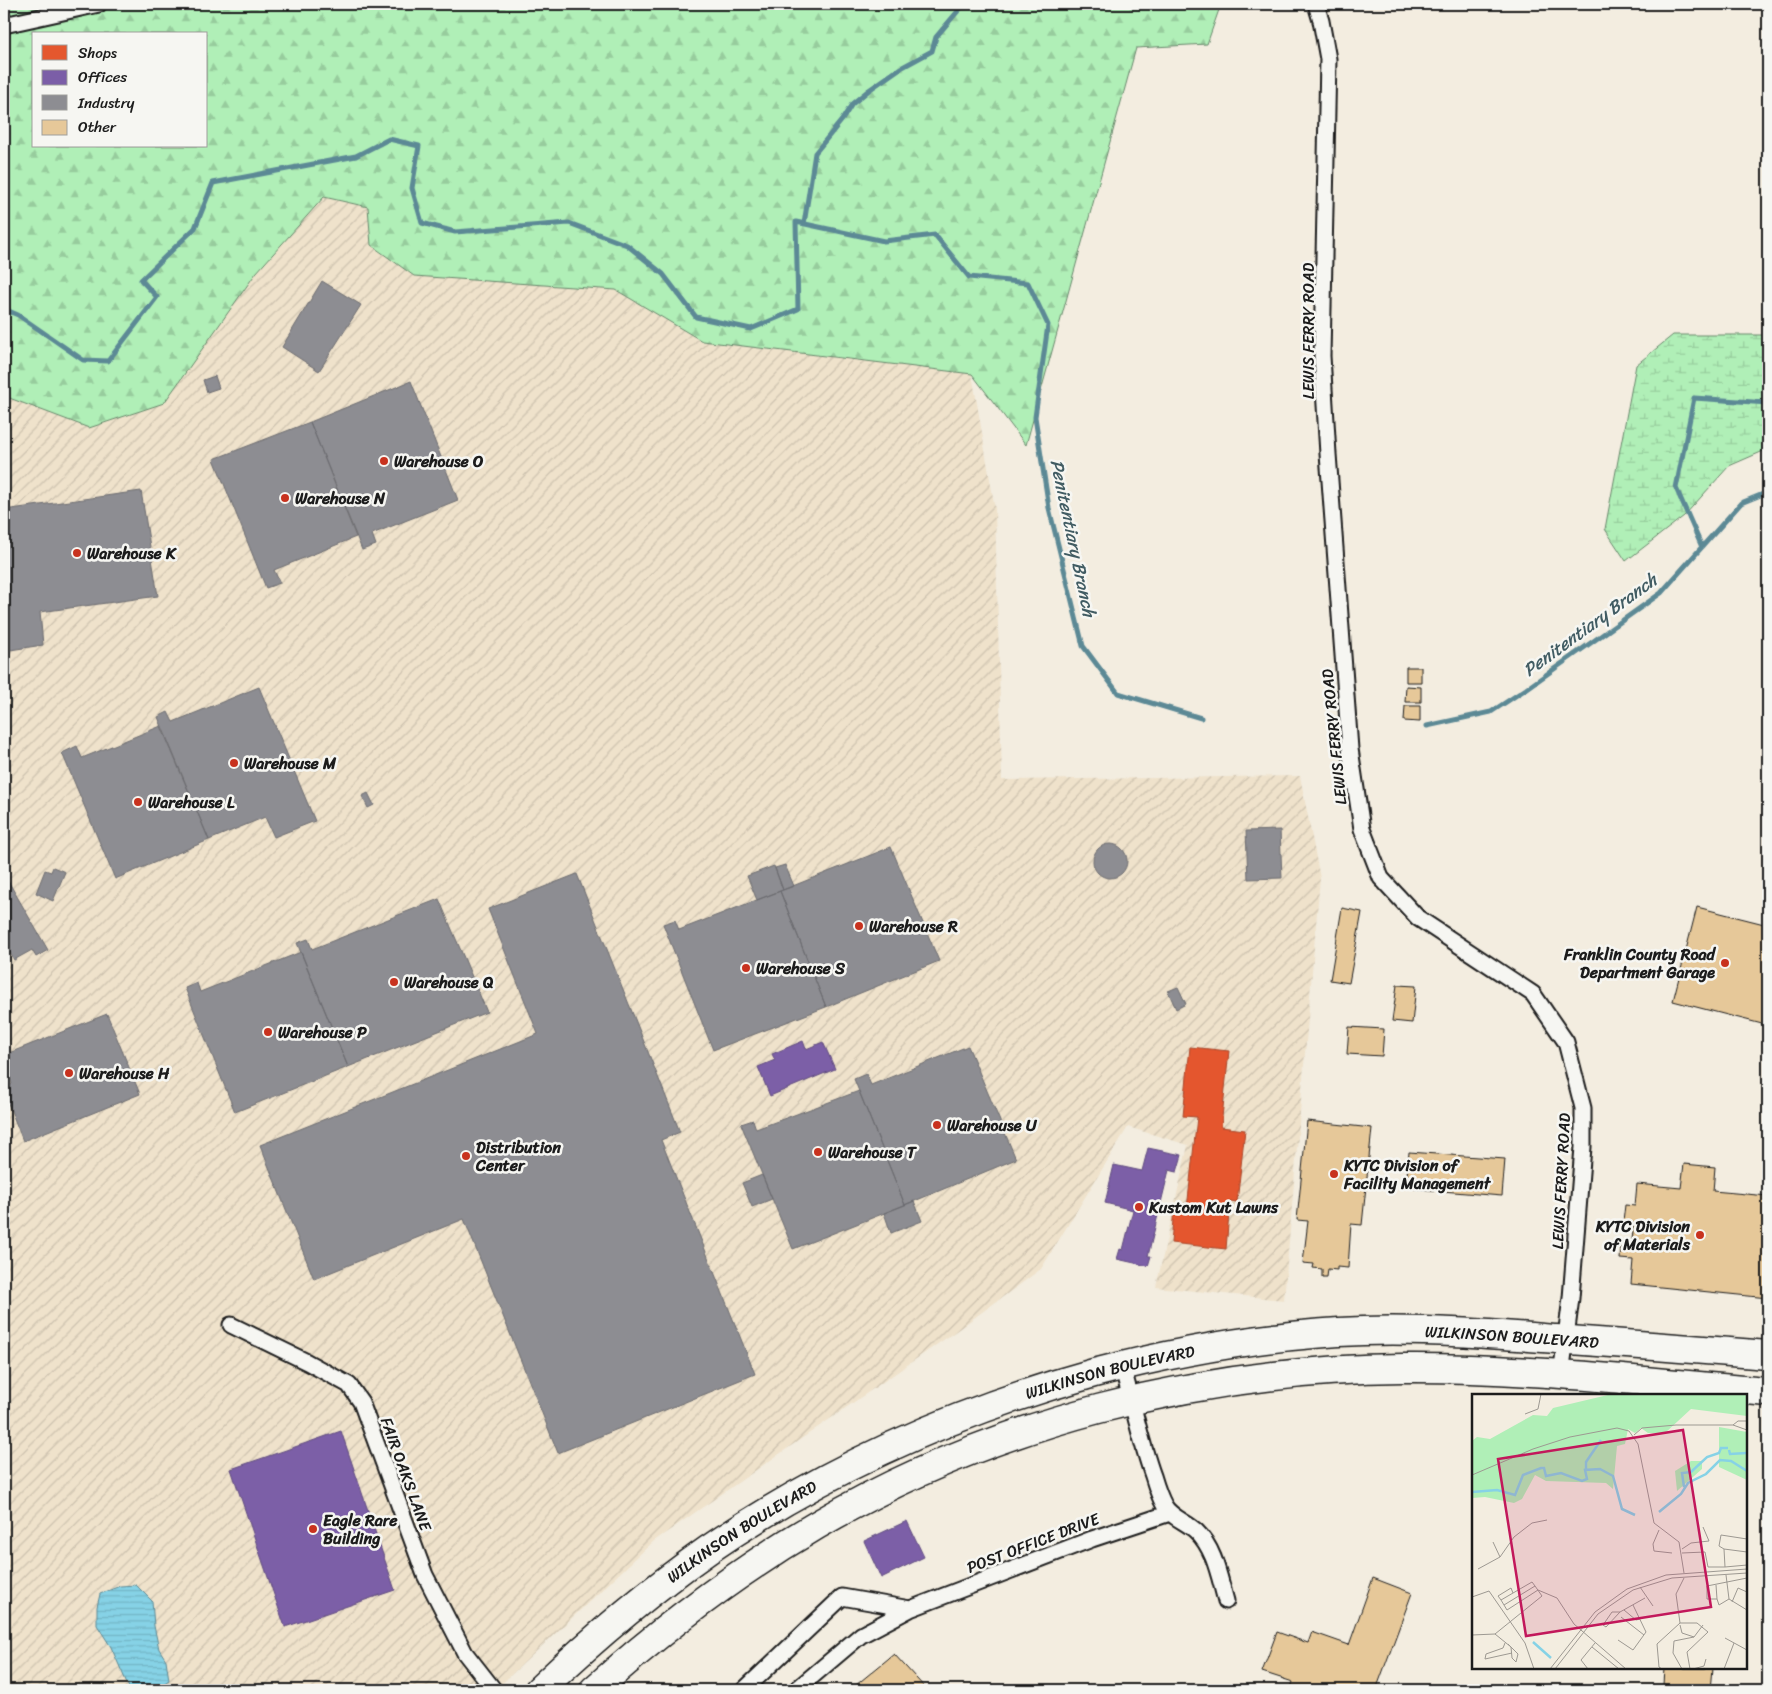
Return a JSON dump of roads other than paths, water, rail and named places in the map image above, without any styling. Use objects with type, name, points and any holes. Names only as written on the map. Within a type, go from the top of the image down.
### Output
[{"type":"highway","name":"WILKINSON BOULEVARD","points":[[539,1690],[590,1644],[682,1570],[760,1517],[818,1483],[880,1451],[954,1419],[1043,1388],[1122,1366],[1206,1348],[1272,1338],[1361,1331],[1441,1331],[1768,1355]]},
{"type":"highway","name":"WILKINSON BOULEVARD","points":[[594,1690],[644,1646],[709,1596],[780,1547],[859,1502],[908,1478],[984,1446],[1071,1417],[1132,1401],[1209,1385],[1256,1378],[1353,1370],[1450,1368],[1768,1392]]},
{"type":"street","points":[[4,25],[99,4]]},
{"type":"street","name":"LEWIS FERRY ROAD","points":[[1316,4],[1328,58],[1322,356],[1350,749],[1362,828],[1381,878],[1418,918],[1532,994],[1566,1042],[1582,1108],[1583,1130],[1580,1193],[1561,1375]]},
{"type":"street","name":"FAIR OAKS LANE","points":[[231,1325],[349,1384],[361,1402],[424,1575],[465,1653],[494,1690]]},
{"type":"street","points":[[1122,1366],[1148,1462],[1162,1501],[1170,1512],[1198,1532],[1207,1545],[1214,1559],[1226,1601]]},
{"type":"street","name":"POST OFFICE DRIVE","points":[[796,1690],[860,1635],[910,1609],[1080,1543],[1170,1512]]},
{"type":"street","points":[[744,1690],[842,1597],[910,1609]]},
{"type":"water","points":[[136,1585],[152,1601],[154,1626],[159,1649],[166,1660],[169,1680],[154,1690],[130,1690],[111,1647],[97,1625],[97,1607],[100,1594],[120,1586]]},
{"type":"waterway","points":[[804,224],[815,153],[842,120],[852,104],[899,69],[932,51],[936,37],[964,4]]},
{"type":"waterway","name":"Penitentiary Branch","points":[[4,309],[18,315],[83,360],[108,361],[157,297],[141,280],[195,228],[213,183],[356,156],[389,139],[419,146],[412,188],[422,223],[455,232],[569,223],[627,245],[663,274],[696,317],[751,329],[798,309],[796,222],[884,241],[935,235],[969,277],[1028,283],[1048,325],[1035,417],[1049,508],[1083,646],[1118,693],[1201,718]]},
{"type":"waterway","points":[[1702,547],[1676,488],[1694,398],[1768,403]]},
{"type":"waterway","name":"Penitentiary Branch","points":[[1427,726],[1491,712],[1526,689],[1661,593],[1741,503],[1768,492]]},
{"type":"place","name":"Warehouse O","points":[[384,461]]},
{"type":"place","name":"Warehouse N","points":[[285,498]]},
{"type":"place","name":"Warehouse K","points":[[77,553]]},
{"type":"place","name":"Warehouse M","points":[[234,763]]},
{"type":"place","name":"Warehouse L","points":[[138,802]]},
{"type":"place","name":"Warehouse R","points":[[859,926]]},
{"type":"place","name":"Franklin County Road Department Garage","points":[[1725,963]]},
{"type":"place","name":"Warehouse S","points":[[746,968]]},
{"type":"place","name":"Warehouse Q","points":[[394,982]]},
{"type":"place","name":"Warehouse P","points":[[268,1032]]},
{"type":"place","name":"Warehouse H","points":[[69,1073]]},
{"type":"place","name":"Warehouse U","points":[[937,1125]]},
{"type":"place","name":"Warehouse T","points":[[818,1152]]},
{"type":"place","name":"Distribution Center","points":[[466,1156]]},
{"type":"place","name":"KYTC Division of Facility Management","points":[[1334,1174]]},
{"type":"place","name":"Kustom Kut Lawns","points":[[1139,1207]]},
{"type":"place","name":"KYTC Division of Materials","points":[[1700,1235]]},
{"type":"place","name":"Eagle Rare Building","points":[[313,1529]]}]
